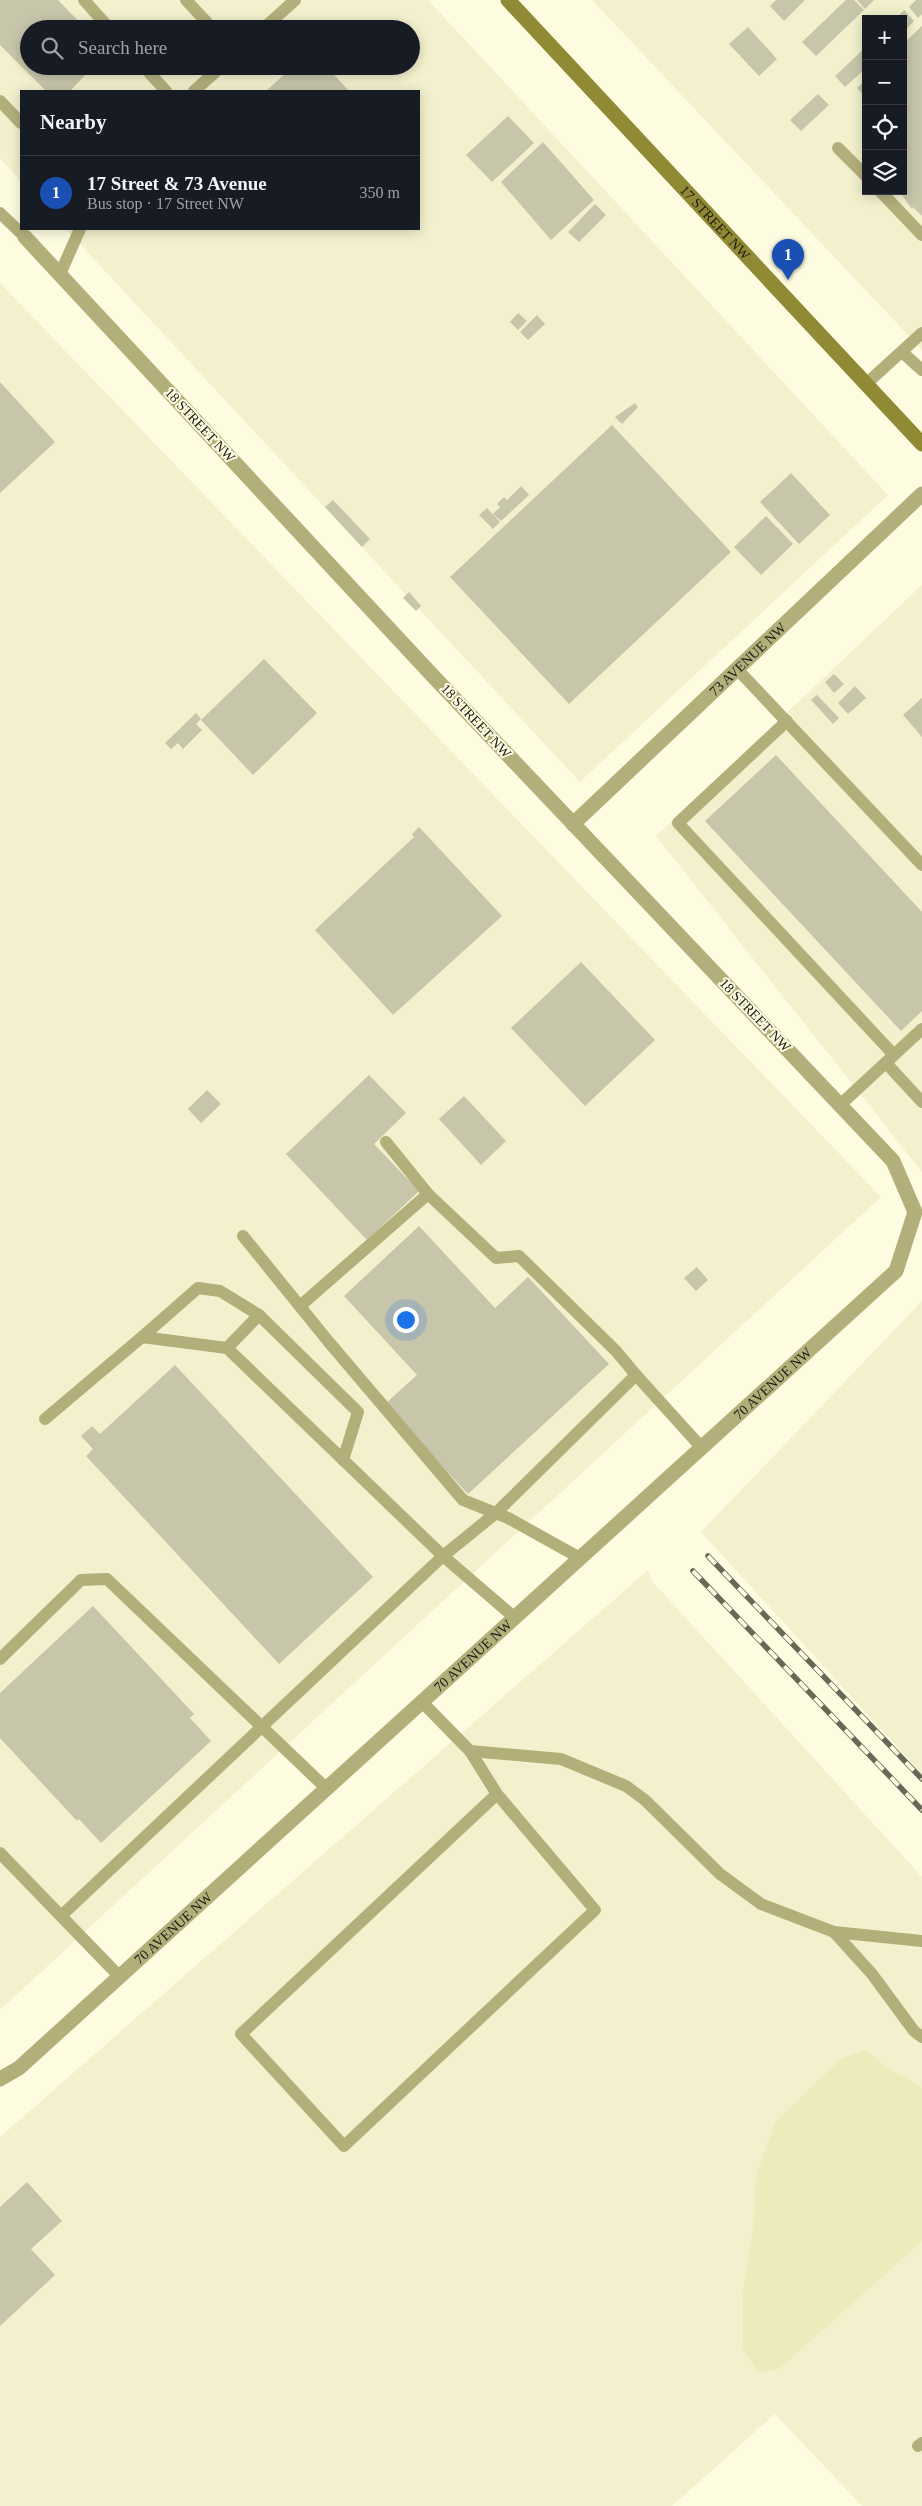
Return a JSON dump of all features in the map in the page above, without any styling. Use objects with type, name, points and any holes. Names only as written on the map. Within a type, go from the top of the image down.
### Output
[{"type":"main road","name":"17 STREET NW","points":[[508,0],[922,444]]},
{"type":"street","name":"18 STREET NW","points":[[26,237],[573,824],[893,1161],[915,1212]]},
{"type":"street","name":"73 AVENUE NW","points":[[573,824],[922,494]]},
{"type":"street","name":"70 AVENUE NW","points":[[0,2079],[19,2068],[120,1977],[896,1271],[915,1212]]},
{"type":"lane","points":[[84,0],[102,20]]},
{"type":"lane","points":[[186,0],[204,20]]},
{"type":"lane","points":[[272,20],[288,3]]},
{"type":"lane","points":[[151,75],[165,90]]},
{"type":"lane","points":[[195,90],[212,75]]},
{"type":"lane","points":[[0,101],[20,123]]},
{"type":"lane","points":[[838,148],[862,172]]},
{"type":"lane","points":[[884,195],[922,235]]},
{"type":"lane","points":[[0,214],[26,237]]},
{"type":"lane","points":[[60,274],[80,230]]},
{"type":"lane","points":[[866,384],[922,333]]},
{"type":"lane","points":[[902,352],[922,370]]},
{"type":"lane","points":[[737,669],[922,865]]},
{"type":"lane","points":[[787,721],[678,823],[890,1059],[922,1102]]},
{"type":"lane","points":[[840,1105],[922,1029]]},
{"type":"lane","points":[[386,1142],[428,1194],[496,1258],[519,1256],[616,1351],[702,1448]]},
{"type":"lane","points":[[300,1306],[428,1194]]},
{"type":"lane","points":[[243,1236],[463,1500],[496,1513],[580,1558]]},
{"type":"lane","points":[[45,1419],[142,1338],[198,1288],[220,1292],[259,1315],[358,1412],[343,1460]]},
{"type":"lane","points":[[226,1348],[259,1315]]},
{"type":"lane","points":[[142,1338],[226,1348],[443,1556],[515,1618]]},
{"type":"lane","points":[[61,1916],[443,1556],[496,1513],[636,1375]]},
{"type":"lane","points":[[0,1660],[82,1580],[107,1579],[327,1789]]},
{"type":"lane","points":[[422,1702],[470,1751],[497,1794],[595,1910],[344,2146],[241,2034],[497,1794]]},
{"type":"lane","points":[[470,1751],[561,1759],[626,1786],[645,1800],[720,1874],[761,1904],[834,1932],[922,1941]]},
{"type":"lane","points":[[0,1854],[120,1977]]},
{"type":"lane","points":[[834,1932],[872,1974],[914,2031],[922,2037]]},
{"type":"shaded area","points":[[0,0],[428,0],[888,495],[580,782],[67,230],[420,230],[420,90],[20,90],[20,180],[0,158]]},
{"type":"shaded area","points":[[592,0],[922,0],[922,350]]},
{"type":"shaded area","points":[[0,283],[881,1197],[0,2010]]},
{"type":"shaded area","points":[[922,585],[922,1172],[656,836]]},
{"type":"shaded area","points":[[922,1301],[922,1774],[701,1532]]},
{"type":"shaded area","points":[[648,1570],[652,1581],[922,1877],[922,2506],[862,2506],[775,2414],[672,2506],[0,2506],[0,2137]]},
{"type":"shaded area","points":[[864,2050],[887,2067],[922,2088],[922,2241],[779,2369],[758,2372],[743,2350],[743,2294],[753,2229],[756,2177],[775,2122],[841,2059]]},
{"type":"building","points":[[0,0],[58,0],[77,20],[20,20],[20,65],[0,45]]},
{"type":"building","points":[[776,0],[805,0],[784,21],[770,6]]},
{"type":"building","points":[[846,0],[854,0],[864,10],[816,56],[802,42]]},
{"type":"building","points":[[857,0],[874,0],[865,9]]},
{"type":"building","points":[[916,0],[922,0],[922,14],[918,18],[909,7]]},
{"type":"building","points":[[904,10],[914,21],[907,28],[907,15],[899,15]]},
{"type":"building","points":[[922,26],[922,216],[913,207],[912,209],[902,195],[907,195],[907,40]]},
{"type":"building","points":[[748,27],[777,59],[759,76],[729,44]]},
{"type":"building","points":[[862,51],[862,72],[845,87],[835,76]]},
{"type":"building","points":[[30,75],[85,75],[71,90],[45,90]]},
{"type":"building","points":[[284,75],[334,75],[348,90],[267,90]]},
{"type":"building","points":[[862,84],[862,94],[857,88]]},
{"type":"building","points":[[818,94],[829,105],[801,131],[790,120]]},
{"type":"building","points":[[508,116],[534,143],[492,182],[466,155]]},
{"type":"building","points":[[543,142],[594,200],[551,240],[501,182]]},
{"type":"building","points":[[595,204],[606,215],[579,242],[568,232]]},
{"type":"building","points":[[518,313],[527,321],[518,330],[510,322]]},
{"type":"building","points":[[537,315],[545,324],[528,340],[520,332]]},
{"type":"building","points":[[0,382],[55,442],[0,493]]},
{"type":"building","points":[[635,403],[638,407],[622,424],[615,417]]},
{"type":"building","points":[[612,425],[731,552],[569,704],[450,577]]},
{"type":"building","points":[[791,473],[830,515],[799,544],[760,502]]},
{"type":"building","points":[[521,486],[529,495],[501,521],[493,514],[500,507],[497,504],[504,497],[507,500]]},
{"type":"building","points":[[333,500],[370,539],[362,547],[325,507]]},
{"type":"building","points":[[487,508],[500,522],[493,529],[479,515]]},
{"type":"building","points":[[766,516],[793,544],[761,575],[734,547]]},
{"type":"building","points":[[409,592],[421,606],[416,611],[403,598]]},
{"type":"building","points":[[264,659],[317,713],[253,775],[201,720]]},
{"type":"building","points":[[834,674],[844,684],[834,693],[825,682]]},
{"type":"building","points":[[855,686],[866,698],[848,714],[838,703]]},
{"type":"building","points":[[817,695],[839,718],[833,724],[811,700]]},
{"type":"building","points":[[922,698],[922,737],[903,715]]},
{"type":"building","points":[[196,713],[201,719],[196,724],[202,730],[183,749],[178,743],[171,749],[165,743]]},
{"type":"building","points":[[776,755],[922,912],[922,1011],[901,1031],[705,821]]},
{"type":"building","points":[[419,827],[502,916],[393,1015],[315,930],[414,837],[412,834]]},
{"type":"building","points":[[581,962],[655,1040],[585,1106],[511,1028]]},
{"type":"building","points":[[369,1075],[406,1113],[374,1144],[419,1191],[367,1240],[286,1154]]},
{"type":"building","points":[[207,1090],[221,1104],[201,1123],[188,1109]]},
{"type":"building","points":[[464,1096],[506,1141],[481,1165],[439,1119]]},
{"type":"building","points":[[419,1226],[495,1308],[528,1277],[609,1364],[468,1494],[385,1404],[417,1375],[344,1296]]},
{"type":"building","points":[[697,1267],[708,1280],[696,1291],[684,1278]]},
{"type":"building","points":[[175,1365],[373,1577],[279,1664],[86,1456],[93,1449],[81,1436],[92,1426],[100,1434]]},
{"type":"building","points":[[93,1606],[194,1714],[190,1718],[211,1741],[101,1843],[79,1819],[77,1821],[0,1738],[0,1693]]},
{"type":"building","points":[[27,2182],[62,2221],[31,2249],[55,2275],[0,2326],[0,2207]]},
{"type":"railway","points":[[708,1556],[922,1779]]},
{"type":"railway","points":[[693,1571],[922,1810]]},
{"type":"place","name":"17 Street & 73 Avenue","points":[[788,280]]}]
